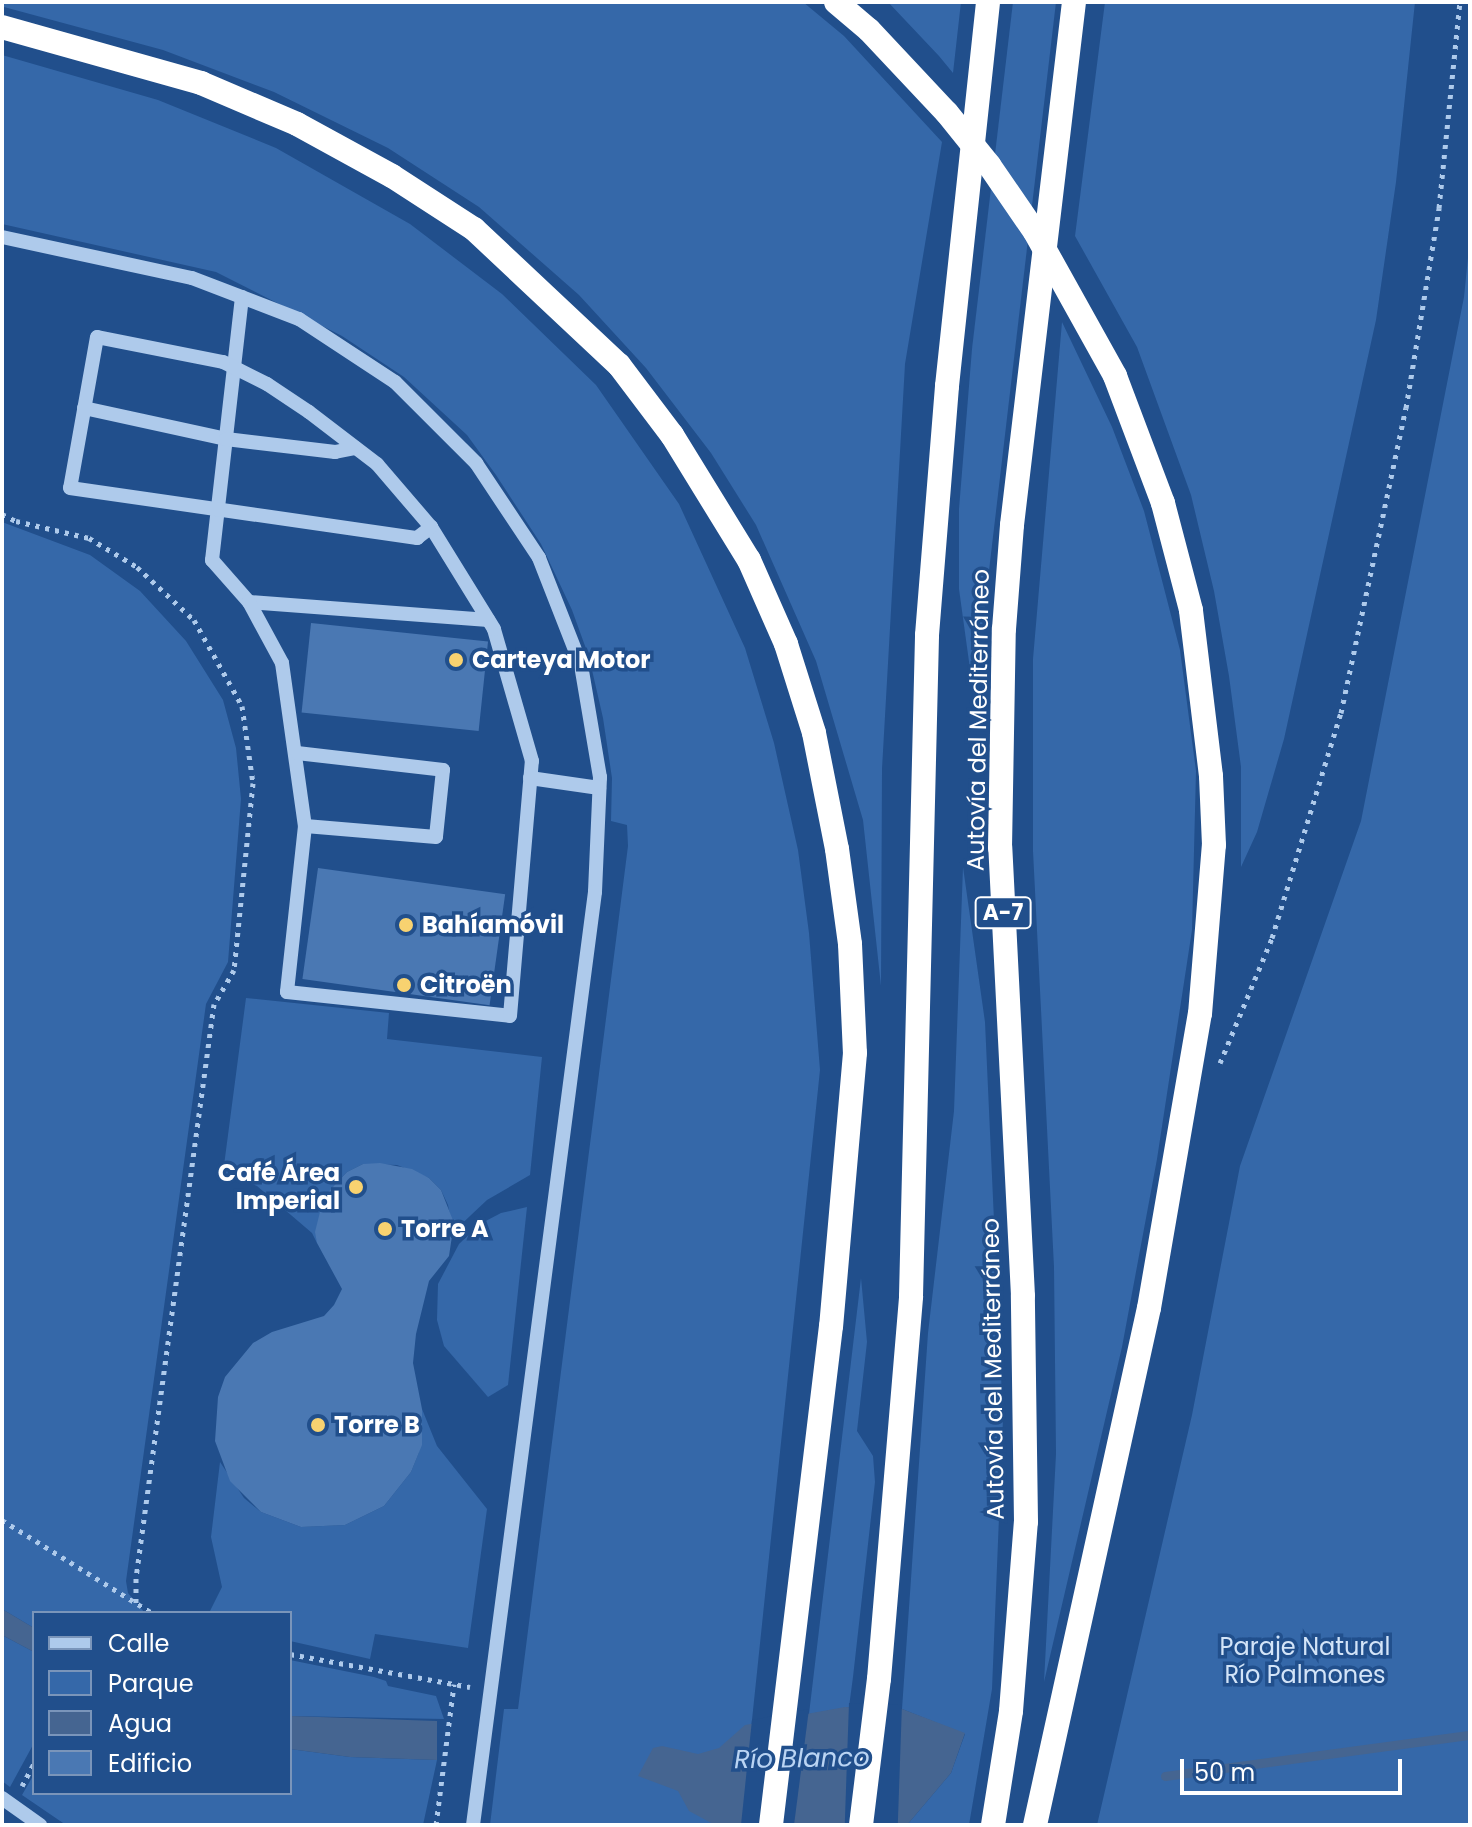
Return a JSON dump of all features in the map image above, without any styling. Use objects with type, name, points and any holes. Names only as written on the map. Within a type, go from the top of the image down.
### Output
[{"type":"highway","points":[[836,2],[869,30],[947,113],[989,165],[1035,232],[1115,376],[1163,503],[1191,610],[1211,776],[1214,845],[1200,1014],[1149,1308],[1039,1817]]},
{"type":"highway","name":"Autovía del Mediterráneo","points":[[861,1825],[879,1679],[911,1296],[927,635],[947,386],[988,2]]},
{"type":"highway","name":"Autovía del Mediterráneo","points":[[993,1825],[1011,1711],[1026,1522],[1023,1296],[1000,848],[1004,629],[1012,525],[1074,2]]},
{"type":"highway","points":[[2,27],[201,83],[270,113],[392,176],[474,229],[619,365],[672,435],[749,560],[786,644],[814,733],[837,849],[850,944],[855,1053],[831,1326],[771,1825]]},
{"type":"street","points":[[2,237],[192,278],[299,319],[395,382],[476,463],[539,558],[581,665],[599,788],[595,892],[473,1825]]},
{"type":"street","points":[[242,297],[233,367],[226,439],[218,509],[212,560],[249,602],[282,663],[305,826],[287,992],[510,1016],[532,761],[520,709],[488,620],[431,527],[377,464],[356,448],[267,384],[233,367],[223,362],[97,337],[70,488],[218,509],[417,538],[431,527]]},
{"type":"street","points":[[84,408],[226,439],[335,452],[356,448]]},
{"type":"street","points":[[249,602],[488,620]]},
{"type":"street","points":[[297,753],[443,770],[436,837],[305,826]]},
{"type":"street","points":[[530,778],[599,788]]},
{"type":"street","points":[[2,1798],[40,1825]]},
{"type":"path","points":[[1217,1070],[1272,938],[1341,713],[1412,377],[1439,208],[1460,2]]},
{"type":"path","points":[[2,514],[16,521],[89,538],[137,567],[194,620],[242,706],[253,783],[234,970],[214,1004],[138,1563],[136,1603]]},
{"type":"path","points":[[2,1520],[149,1611]]},
{"type":"path","points":[[292,1654],[489,1691]]},
{"type":"path","points":[[436,1825],[454,1684]]},
{"type":"green space","points":[[2,2],[803,2],[844,36],[942,142],[905,364],[882,769],[881,986],[863,820],[816,661],[756,525],[711,453],[646,368],[579,295],[479,207],[388,148],[274,92],[163,50],[4,7]]},
{"type":"green space","points":[[888,2],[961,2],[953,73],[939,56]]},
{"type":"green space","points":[[1013,2],[1056,2],[974,698],[959,589],[959,509],[972,349]]},
{"type":"green space","points":[[1105,2],[1415,2],[1396,182],[1376,320],[1284,739],[1257,832],[1241,867],[1241,767],[1229,676],[1214,591],[1191,495],[1137,347],[1075,236]]},
{"type":"green space","points":[[2,55],[158,100],[276,148],[410,224],[502,294],[596,385],[679,504],[745,648],[774,743],[798,850],[809,933],[820,1070],[741,1825],[490,1825],[504,1709],[518,1709],[628,846],[627,825],[611,821],[612,778],[603,718],[589,657],[572,610],[541,544],[496,475],[467,435],[404,377],[342,336],[216,272],[2,224]]},
{"type":"green space","name":"Paraje Natural Río Palmones","points":[[1470,238],[1470,1825],[1097,1825],[1192,1415],[1240,1166],[1361,821],[1464,297]]},
{"type":"green space","points":[[1062,322],[1112,427],[1144,511],[1180,650],[1196,771],[1192,930],[1157,1159],[1122,1347],[1044,1682],[1056,1454],[1054,1267],[1033,851],[1033,659]]},
{"type":"green space","points":[[2,522],[90,555],[140,591],[186,641],[223,700],[236,748],[241,799],[228,962],[206,1004],[126,1581],[128,1593],[143,1611],[32,1611],[32,1627],[2,1609]]},
{"type":"green space","points":[[963,867],[985,1022],[1003,1419],[992,1689],[969,1825],[907,1825],[951,1773],[965,1734],[902,1709],[928,1333],[954,1111]]},
{"type":"green space","points":[[246,998],[389,1013],[387,1039],[542,1057],[530,1175],[487,1200],[453,1232],[448,1205],[441,1190],[429,1178],[397,1165],[363,1164],[347,1172],[328,1192],[317,1226],[317,1243],[312,1233],[257,1186],[223,1173]]},
{"type":"green space","points":[[527,1207],[508,1385],[488,1397],[444,1346],[437,1320],[438,1284],[459,1244],[480,1224],[501,1213]]},
{"type":"green space","points":[[861,1278],[867,1342],[857,1431],[873,1456],[875,1482],[853,1677],[849,1707],[809,1714]]},
{"type":"green space","points":[[422,1409],[437,1446],[487,1509],[468,1648],[375,1634],[370,1659],[292,1641],[292,1611],[210,1611],[222,1587],[211,1537],[220,1462],[244,1498],[261,1512],[301,1527],[345,1525],[384,1506],[411,1472],[419,1452]]},
{"type":"green space","points":[[2,1635],[32,1651],[32,1747],[10,1787],[2,1781]]},
{"type":"green space","points":[[292,1660],[374,1677],[386,1681],[388,1686],[436,1696],[444,1719],[292,1716]]},
{"type":"green space","points":[[292,1749],[350,1757],[437,1760],[423,1825],[66,1825],[22,1795],[32,1778],[32,1795],[292,1795]]},
{"type":"water","points":[[2,1609],[32,1627],[32,1651],[2,1635]]},
{"type":"water","points":[[845,1707],[902,1709],[965,1733],[951,1773],[907,1825],[715,1825],[689,1811],[678,1791],[638,1776],[653,1748],[662,1746],[698,1754],[719,1748],[745,1725]]},
{"type":"water","points":[[292,1716],[437,1721],[437,1760],[350,1757],[292,1749]]},
{"type":"pier","points":[[849,1703],[902,1705],[898,1825],[845,1825]]},
{"type":"pier","points":[[809,1709],[794,1825],[741,1825],[752,1720]]},
{"type":"building","points":[[311,623],[488,642],[479,731],[302,713]]},
{"type":"building","name":"Bahíamóvil","points":[[318,868],[505,894],[490,1005],[302,979]]},
{"type":"building","name":"Torre B","points":[[380,1163],[412,1169],[429,1178],[441,1190],[454,1223],[449,1256],[429,1281],[416,1334],[413,1363],[422,1409],[422,1445],[411,1472],[384,1506],[345,1525],[301,1527],[261,1512],[230,1481],[215,1441],[218,1397],[225,1377],[253,1343],[272,1332],[324,1316],[334,1305],[342,1289],[317,1243],[315,1232],[321,1208],[328,1192],[347,1172],[363,1164]]},
{"type":"waterway","name":"Río Blanco","points":[[1165,1776],[1470,1735]]},
{"type":"place","name":"Carteya Motor","points":[[456,660]]},
{"type":"place","name":"Bahíamóvil","points":[[406,925]]},
{"type":"place","name":"Citroën","points":[[404,985]]},
{"type":"place","name":"Café Área Imperial","points":[[356,1187]]},
{"type":"place","name":"Torre A","points":[[385,1229]]},
{"type":"place","name":"Torre B","points":[[318,1425]]}]
